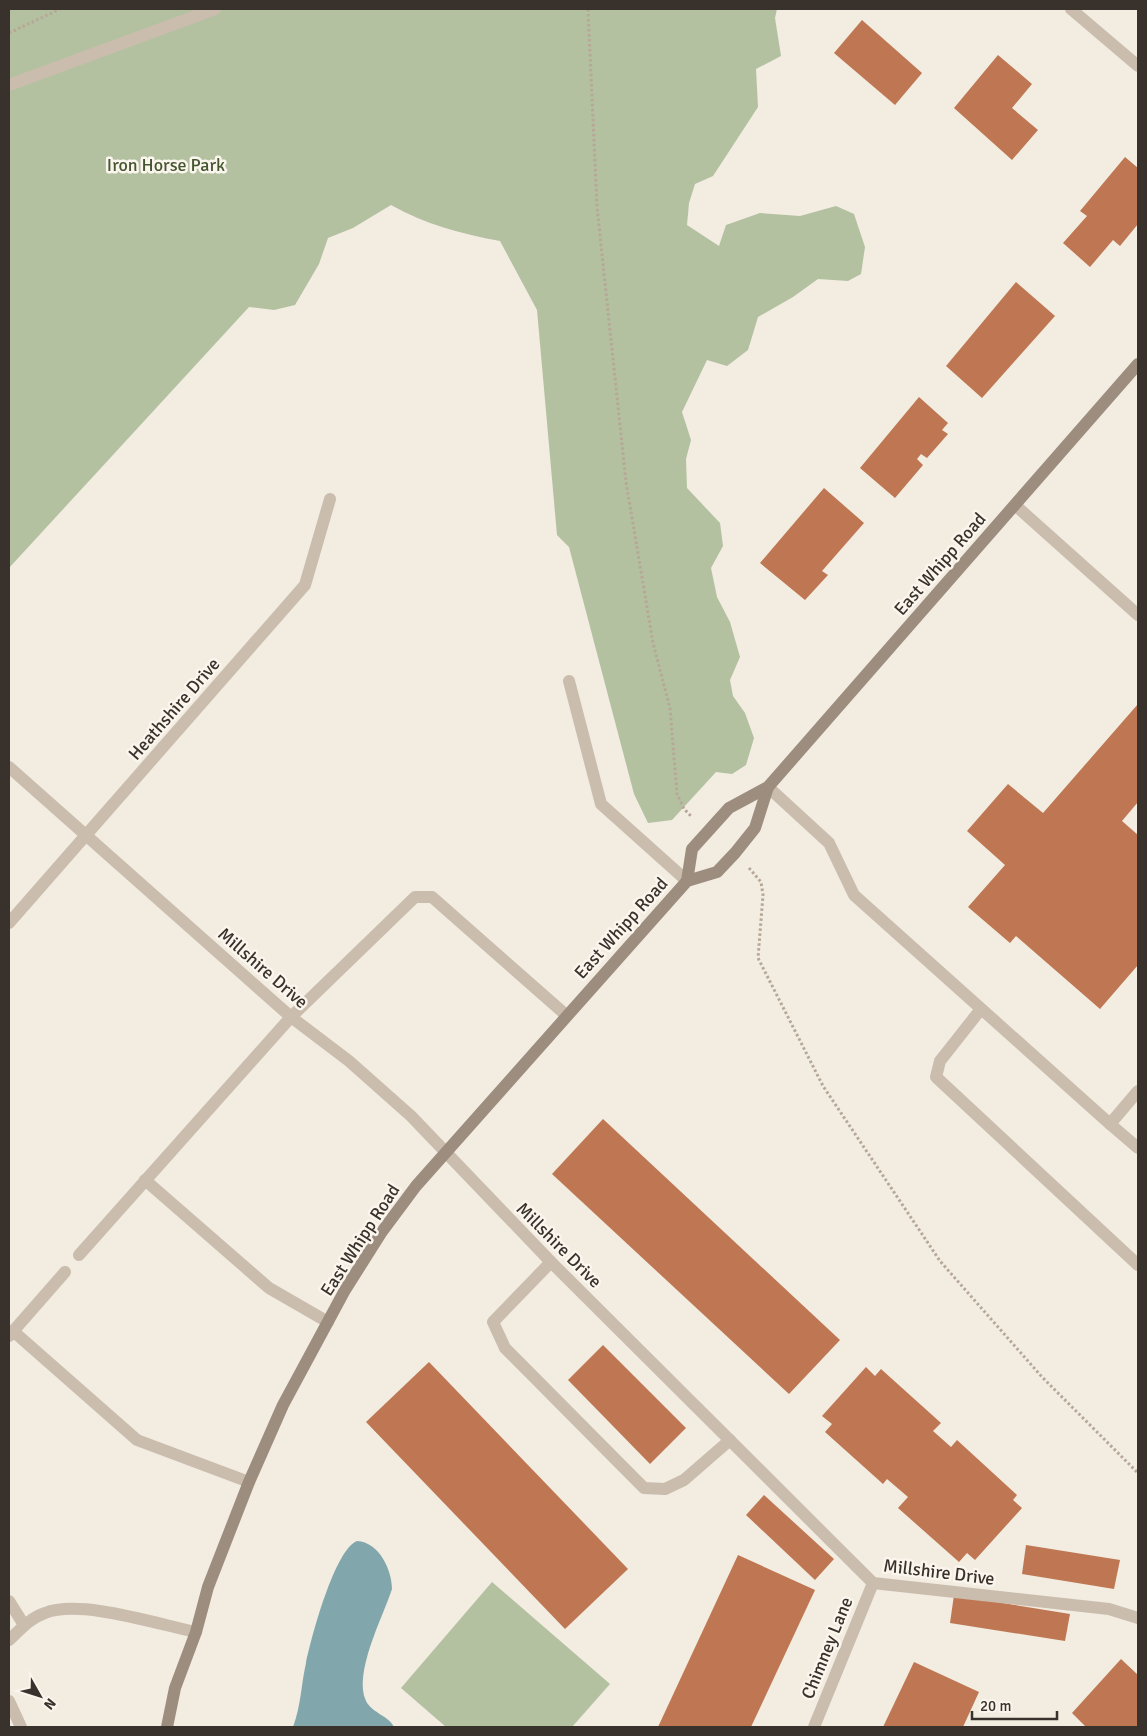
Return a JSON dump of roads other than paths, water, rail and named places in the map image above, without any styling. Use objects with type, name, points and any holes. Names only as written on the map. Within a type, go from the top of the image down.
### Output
[{"type":"main road","name":"East Whipp Road","points":[[687,881],[692,849],[729,808],[768,786],[1138,364]]},
{"type":"main road","name":"East Whipp Road","points":[[167,1727],[175,1688],[196,1632],[208,1586],[249,1482],[283,1405],[328,1322],[381,1233],[416,1186],[687,881],[717,872],[735,853],[755,828],[768,786]]},
{"type":"street","points":[[9,85],[215,9]]},
{"type":"street","points":[[1071,9],[1138,66]]},
{"type":"street","name":"Heathshire Drive","points":[[9,923],[305,585],[330,499]]},
{"type":"street","points":[[1015,505],[1138,615]]},
{"type":"street","points":[[569,681],[602,804],[687,881]]},
{"type":"street","name":"Millshire Drive","points":[[9,766],[291,1017],[349,1060],[411,1116],[551,1262],[873,1583],[1108,1609],[1138,1618]]},
{"type":"street","points":[[768,786],[829,843],[854,895],[1138,1148]]},
{"type":"street","points":[[79,1255],[291,1017],[415,897],[432,897],[566,1015]]},
{"type":"street","points":[[981,1009],[940,1061],[936,1077],[1138,1265]]},
{"type":"street","points":[[1110,1124],[1138,1091]]},
{"type":"street","points":[[145,1180],[269,1288],[328,1322]]},
{"type":"street","points":[[551,1262],[493,1322],[505,1348],[644,1488],[665,1489],[684,1480],[730,1440]]},
{"type":"street","points":[[65,1272],[11,1334],[136,1440],[249,1482]]},
{"type":"street","name":"Chimney Lane","points":[[814,1727],[873,1583]]},
{"type":"street","points":[[9,1602],[24,1625]]},
{"type":"street","points":[[9,1640],[24,1625],[47,1612],[67,1608],[90,1609],[196,1632]]},
{"type":"street","points":[[9,1702],[21,1727]]},
{"type":"water","points":[[357,1541],[372,1546],[378,1552],[383,1558],[390,1574],[392,1589],[366,1661],[363,1689],[369,1705],[392,1723],[394,1727],[293,1727],[298,1711],[304,1671],[325,1596],[340,1560]]},
{"type":"park label","name":"Iron Horse Park","points":[[166,165]]}]
